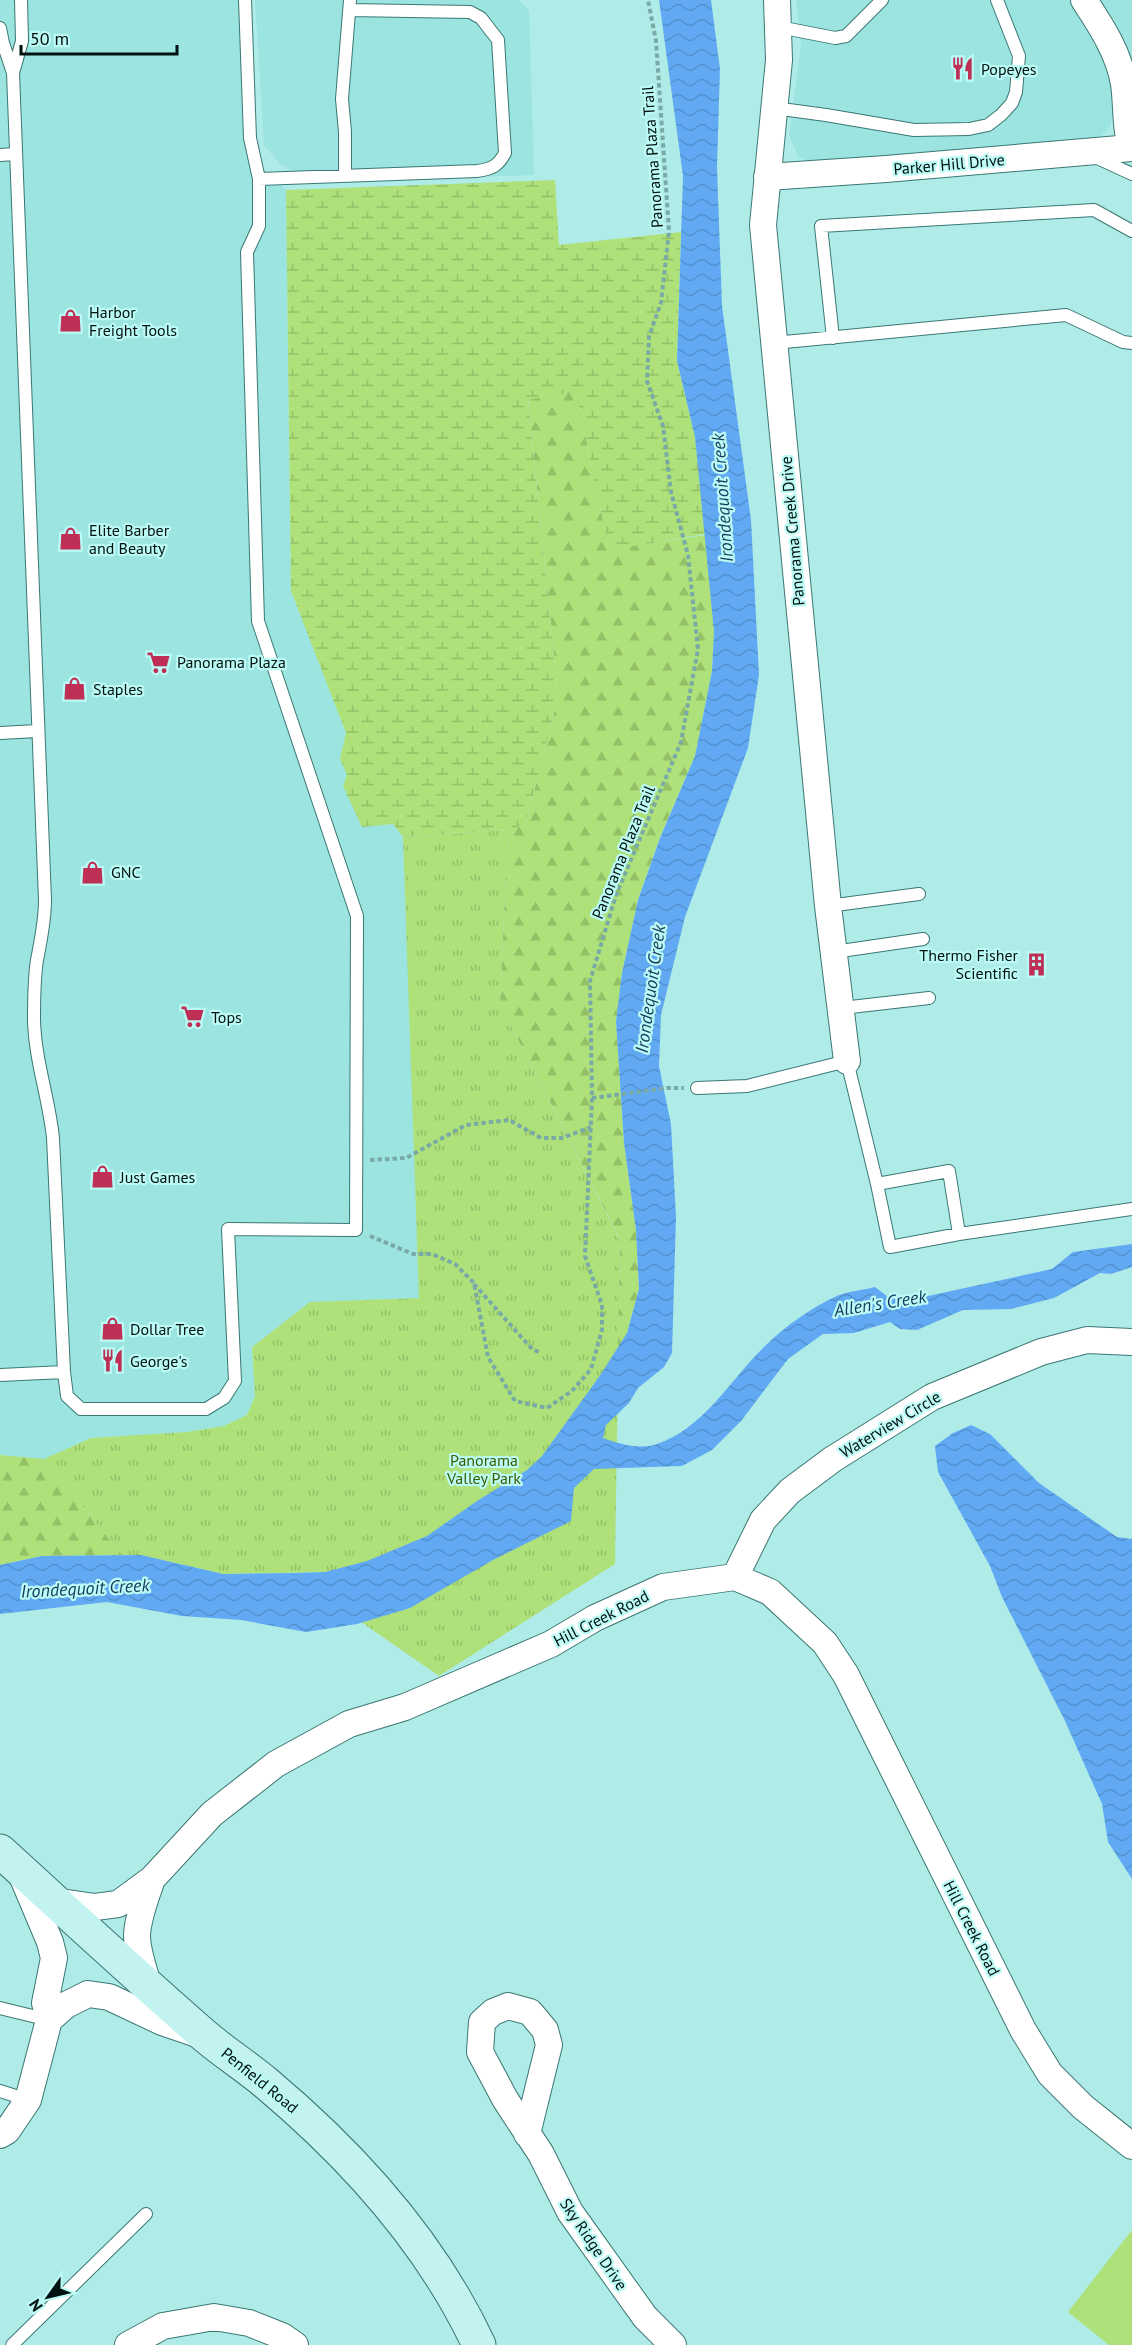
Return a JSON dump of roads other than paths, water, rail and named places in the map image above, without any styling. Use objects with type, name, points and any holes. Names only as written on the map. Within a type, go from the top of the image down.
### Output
[{"type":"main road","name":"Penfield Road","points":[[10,1860],[149,1987],[208,2038],[266,2082],[310,2122],[407,2225],[434,2263],[469,2323],[479,2345]]},
{"type":"street","name":"Panorama Creek Drive","points":[[777,0],[779,60],[763,225],[828,906],[847,1061]]},
{"type":"street","name":"Parker Hill Drive","points":[[767,177],[1132,148],[1123,82],[1115,54],[1104,30],[1084,0]]},
{"type":"street","name":"Waterview Circle","points":[[735,1577],[762,1520],[790,1491],[833,1459],[932,1397],[1041,1352],[1087,1340],[1132,1342]]},
{"type":"street","name":"Hill Creek Road","points":[[54,1901],[85,1906],[118,1904],[152,1879],[212,1814],[276,1764],[349,1724],[405,1707],[551,1644],[595,1618],[663,1587],[735,1577],[770,1592],[825,1643],[846,1676],[1029,2038],[1050,2074],[1083,2107],[1132,2146]]},
{"type":"street","points":[[0,2135],[7,2131],[28,2100],[49,2020],[45,2003],[54,1958],[50,1942],[10,1860]]},
{"type":"street","name":"Hill Creek Road","points":[[149,1987],[137,1935],[152,1879]]},
{"type":"street","points":[[49,2020],[66,2005],[88,1994],[109,1997],[162,2022],[208,2038]]},
{"type":"street","name":"Sky Ridge Drive","points":[[527,2134],[541,2154],[570,2212],[614,2276],[645,2317],[673,2345]]},
{"type":"street","points":[[128,2345],[163,2326],[214,2317],[249,2323],[282,2336],[295,2345]]},
{"type":"lane","points":[[13,73],[22,41],[21,0]]},
{"type":"lane","points":[[0,28],[13,73],[45,912],[37,960],[34,1020],[36,1054],[51,1118],[53,1138],[67,1396],[81,1409],[206,1409],[224,1398],[235,1381],[228,1229],[356,1230],[357,916],[258,621],[247,252],[259,226],[259,179],[250,138],[245,0]]},
{"type":"lane","points":[[779,27],[835,38],[846,36],[882,0]]},
{"type":"lane","points":[[774,108],[914,130],[969,129],[988,124],[1012,103],[1016,92],[1019,56],[997,0]]},
{"type":"lane","points":[[259,179],[345,176],[477,171],[491,169],[506,153],[498,40],[481,18],[470,12],[350,5],[342,99],[345,176]]},
{"type":"lane","points":[[1084,152],[1132,174]]},
{"type":"lane","points":[[0,155],[15,154]]},
{"type":"lane","points":[[833,338],[822,226],[1094,210],[1132,231]]},
{"type":"lane","points":[[774,343],[1066,315],[1123,342],[1132,343]]},
{"type":"lane","points":[[0,733],[37,731]]},
{"type":"lane","points":[[828,906],[919,894]]},
{"type":"lane","points":[[834,952],[923,939]]},
{"type":"lane","points":[[842,1008],[929,998]]},
{"type":"lane","points":[[697,1088],[747,1086],[847,1061],[890,1247],[959,1234],[1132,1209]]},
{"type":"lane","points":[[877,1184],[949,1171],[959,1234]]},
{"type":"lane","points":[[0,1375],[64,1372]]},
{"type":"lane","points":[[0,2008],[49,2020]]},
{"type":"lane","points":[[0,2091],[28,2100]]},
{"type":"lane","points":[[12,2345],[146,2214]]},
{"type":"water","points":[[659,0],[711,0],[720,69],[717,167],[722,306],[751,520],[759,675],[748,748],[685,917],[661,1015],[659,1066],[671,1124],[676,1217],[672,1353],[664,1367],[638,1388],[629,1403],[606,1425],[603,1438],[623,1444],[650,1446],[673,1437],[702,1415],[764,1347],[781,1332],[809,1311],[848,1292],[875,1287],[888,1297],[905,1301],[1052,1269],[1073,1252],[1132,1244],[1132,1267],[1111,1274],[1100,1273],[1054,1298],[1011,1309],[963,1310],[917,1330],[900,1329],[890,1322],[854,1333],[823,1334],[788,1359],[741,1421],[712,1450],[682,1466],[594,1469],[574,1488],[571,1521],[493,1560],[410,1608],[357,1624],[306,1632],[241,1620],[182,1616],[107,1602],[0,1614],[0,1565],[42,1556],[141,1555],[223,1574],[325,1572],[367,1561],[427,1536],[527,1470],[542,1456],[601,1374],[627,1333],[639,1289],[636,1230],[624,1143],[616,1021],[622,973],[638,900],[660,838],[695,756],[712,671],[714,632],[695,437],[677,361],[683,176]]},
{"type":"water","points":[[971,1425],[990,1434],[1039,1483],[1117,1537],[1132,1539],[1132,1879],[1108,1842],[1102,1804],[1065,1721],[1002,1597],[990,1566],[938,1472],[935,1446],[953,1433]]},
{"type":"place","name":"Popeyes","points":[[963,69]]},
{"type":"place","name":"Harbor Freight Tools","points":[[71,321]]},
{"type":"place","name":"Elite Barber and Beauty","points":[[71,539]]},
{"type":"place","name":"Panorama Plaza","points":[[159,662]]},
{"type":"place","name":"Staples","points":[[75,689]]},
{"type":"place","name":"GNC","points":[[93,872]]},
{"type":"place","name":"Thermo Fisher Scientific","points":[[1036,964]]},
{"type":"place","name":"Tops","points":[[193,1017]]},
{"type":"place","name":"Just Games","points":[[102,1177]]},
{"type":"place","name":"Dollar Tree","points":[[112,1329]]},
{"type":"place","name":"George's","points":[[112,1361]]},
{"type":"water label","name":"Irondequoit Creek","points":[[722,498]]},
{"type":"water label","name":"Irondequoit Creek","points":[[650,989]]},
{"type":"water label","name":"Allen's Creek","points":[[880,1303]]},
{"type":"water label","name":"Irondequoit Creek","points":[[85,1588]]},
{"type":"park label","name":"Panorama Valley Park","points":[[484,1469]]}]
